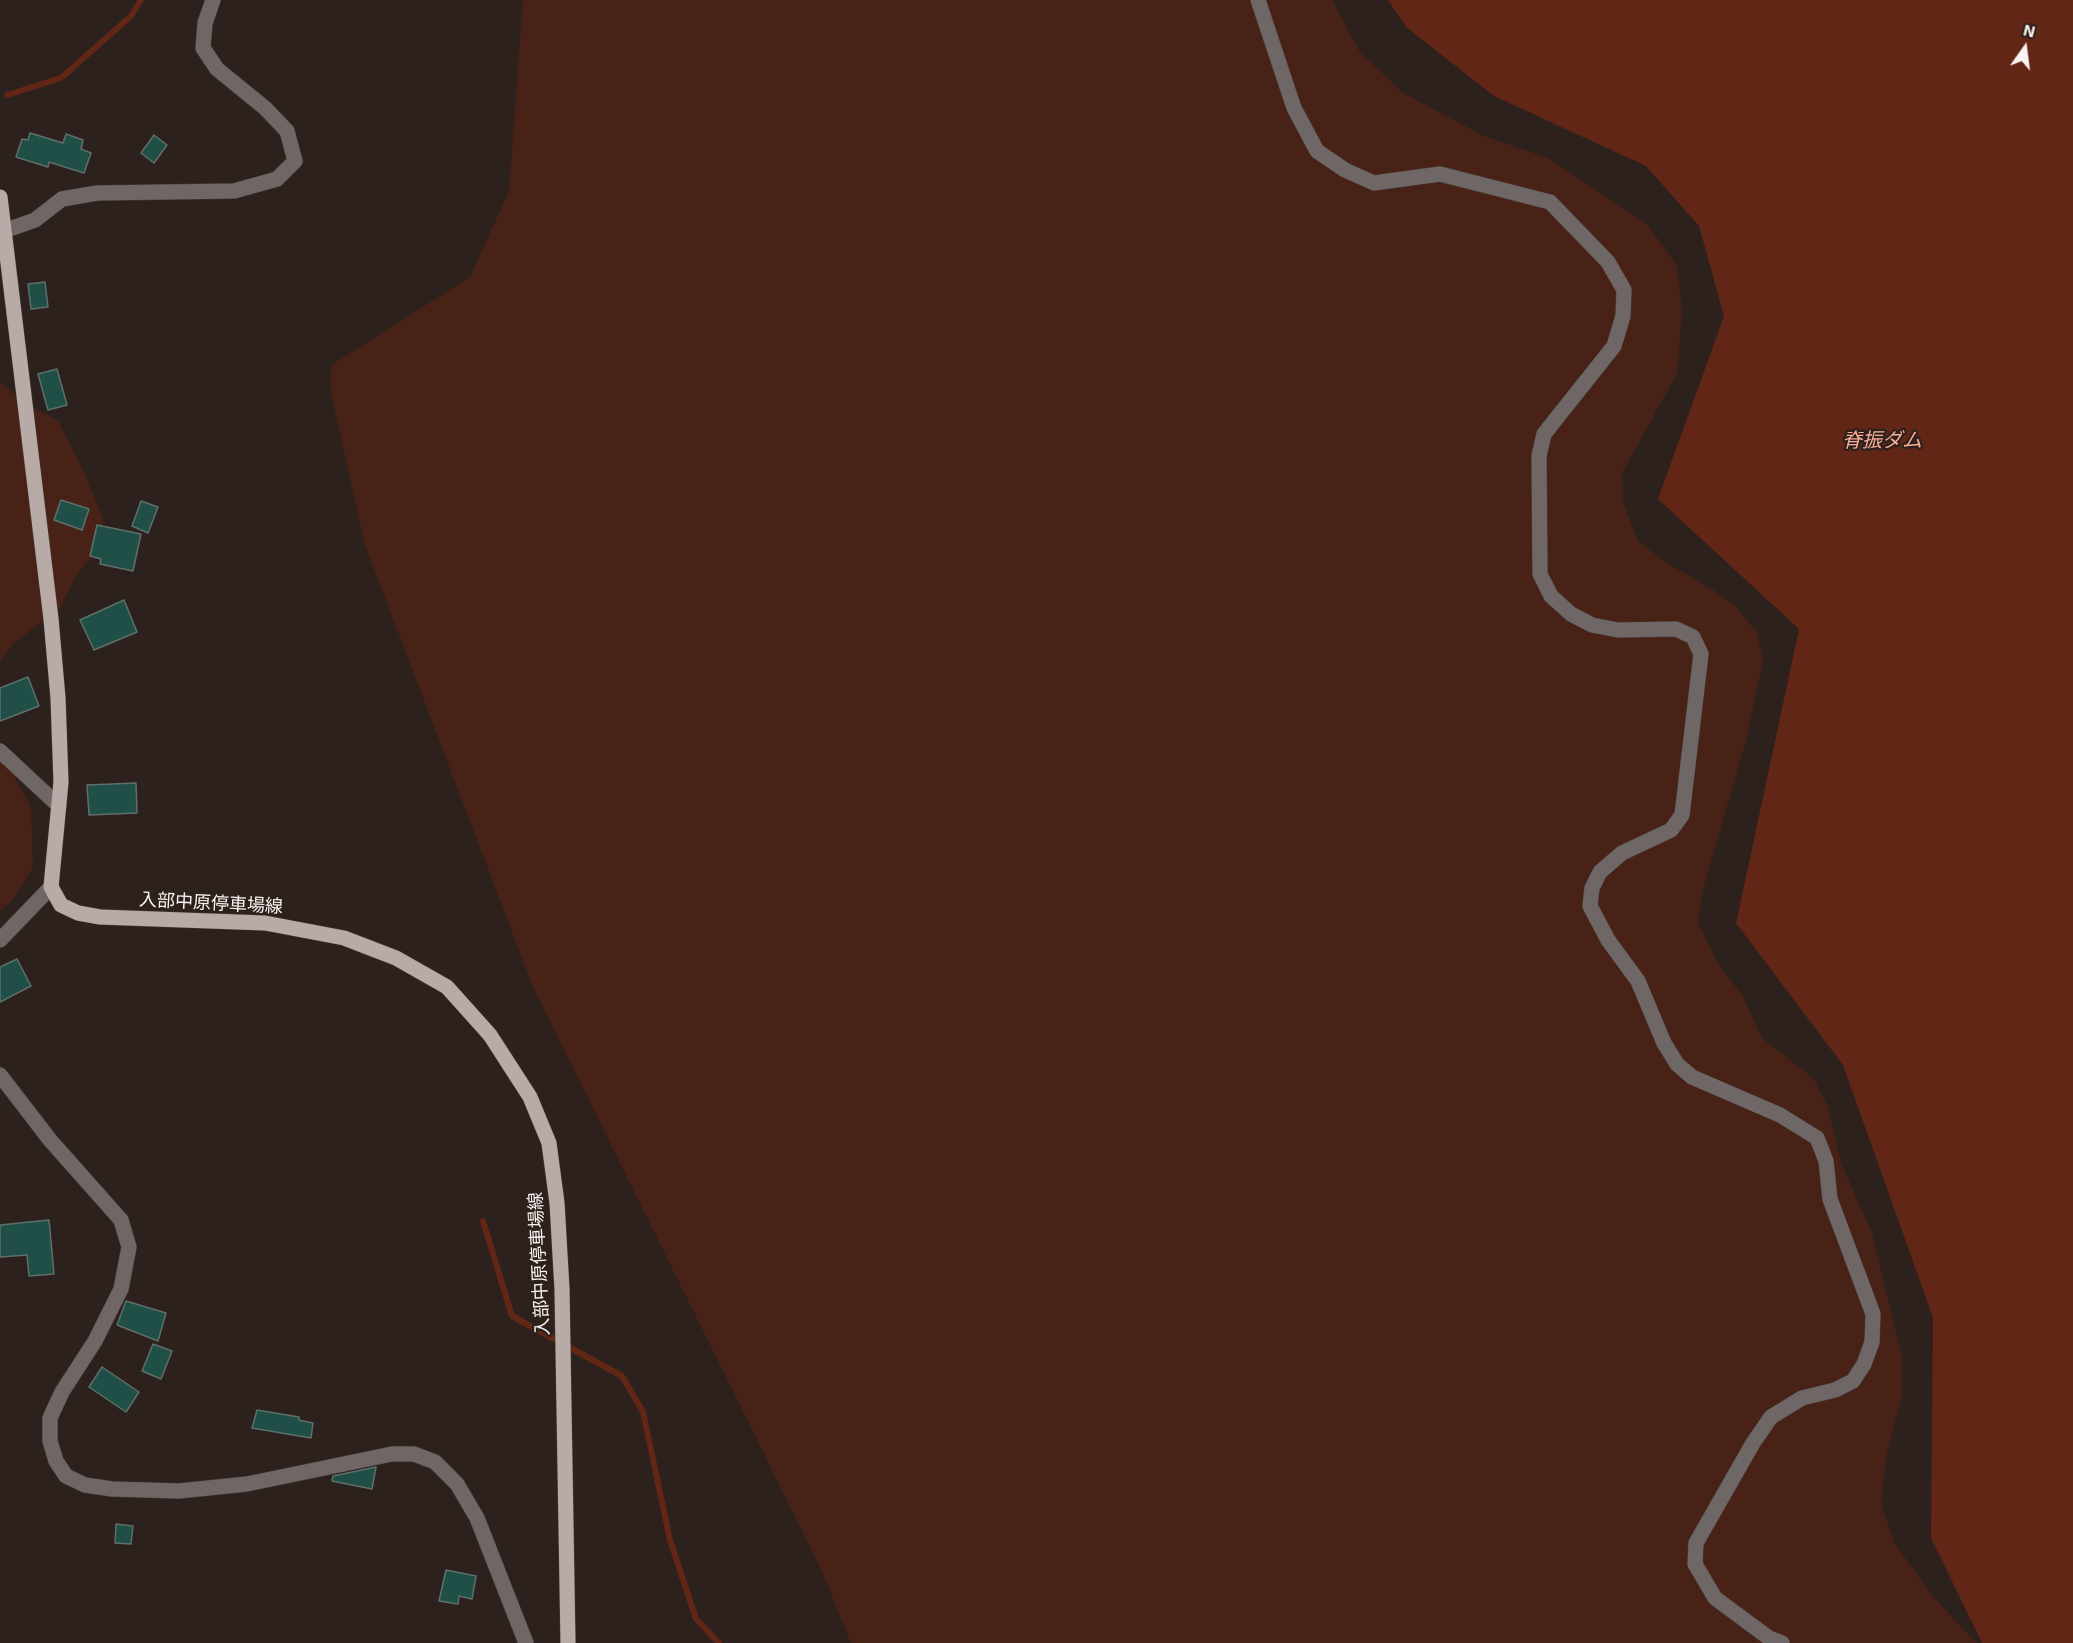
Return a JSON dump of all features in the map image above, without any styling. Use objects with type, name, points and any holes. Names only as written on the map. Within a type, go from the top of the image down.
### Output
[{"type":"main road","points":[[0,197],[51,619],[58,698],[60,806],[51,887]]},
{"type":"main road","name":"入部中原停車場線","points":[[51,887],[60,905],[78,913],[100,917],[265,923],[344,938],[396,958],[447,987],[490,1035],[530,1097],[549,1143],[557,1203],[562,1289],[568,1643]]},
{"type":"street","points":[[4,231],[34,220],[62,199],[97,193],[234,191],[277,179],[295,161],[287,131],[265,108],[217,69],[203,48],[205,23],[213,0]]},
{"type":"street","points":[[1258,0],[1294,108],[1317,151],[1345,170],[1374,183],[1440,174],[1550,202],[1608,262],[1624,290],[1623,315],[1614,346],[1544,434],[1539,456],[1540,574],[1551,596],[1570,614],[1592,625],[1618,630],[1676,629],[1693,637],[1701,654],[1682,815],[1671,830],[1622,853],[1600,872],[1592,888],[1590,906],[1608,940],[1638,981],[1664,1042],[1677,1064],[1692,1077],[1780,1115],[1817,1138],[1826,1161],[1830,1199],[1873,1314],[1872,1342],[1864,1364],[1853,1381],[1835,1390],[1802,1398],[1772,1417],[1752,1443],[1696,1543],[1695,1564],[1715,1598],[1769,1638],[1782,1643]]},
{"type":"street","points":[[0,751],[38,789],[60,806]]},
{"type":"street","points":[[0,940],[51,887]]},
{"type":"street","points":[[0,1075],[50,1140],[121,1220],[129,1247],[121,1289],[95,1341],[62,1392],[50,1418],[51,1441],[56,1461],[66,1476],[85,1485],[112,1489],[178,1491],[247,1484],[392,1454],[414,1454],[435,1462],[456,1484],[477,1518],[526,1643]]},
{"type":"shaded area","points":[[523,0],[1332,0],[1360,52],[1403,93],[1484,136],[1548,158],[1648,225],[1677,266],[1682,313],[1677,374],[1622,473],[1623,502],[1638,541],[1667,563],[1733,604],[1757,632],[1763,661],[1746,740],[1702,893],[1698,923],[1718,964],[1742,995],[1762,1038],[1814,1079],[1828,1107],[1841,1163],[1872,1233],[1902,1357],[1902,1395],[1886,1457],[1881,1505],[1895,1544],[1936,1600],[1977,1643],[851,1643],[821,1569],[533,987],[365,545],[332,397],[330,375],[333,364],[470,277],[509,191]]},
{"type":"shaded area","points":[[0,382],[23,402],[58,421],[85,474],[103,519],[102,544],[77,574],[60,608],[15,642],[0,661]]},
{"type":"shaded area","points":[[0,751],[31,807],[33,867],[13,899],[0,911]]},
{"type":"water","name":"脊振ダム","points":[[1388,0],[2073,0],[2073,1643],[1982,1643],[1931,1538],[1933,1318],[1843,1065],[1736,923],[1799,629],[1658,499],[1724,316],[1699,226],[1646,166],[1494,96],[1406,27]]},
{"type":"building","points":[[30,133],[63,143],[66,134],[83,140],[81,149],[91,153],[84,173],[49,162],[48,167],[16,157],[22,139],[28,140]]},
{"type":"building","points":[[154,135],[167,145],[154,163],[141,153]]},
{"type":"building","points":[[45,282],[48,307],[31,309],[28,284]]},
{"type":"building","points":[[57,369],[67,405],[48,410],[38,374]]},
{"type":"building","points":[[61,500],[89,509],[82,530],[54,520]]},
{"type":"building","points":[[141,501],[158,507],[148,533],[132,526]]},
{"type":"building","points":[[97,525],[141,534],[133,571],[100,564],[101,559],[90,556]]},
{"type":"building","points":[[124,600],[137,632],[94,650],[80,620]]},
{"type":"building","points":[[28,677],[39,706],[0,721],[0,688]]},
{"type":"building","points":[[136,783],[137,813],[89,815],[87,785]]},
{"type":"building","points":[[17,959],[31,986],[0,1002],[0,967]]},
{"type":"building","points":[[49,1220],[54,1274],[29,1276],[27,1255],[0,1257],[0,1225]]},
{"type":"building","points":[[126,1301],[166,1313],[158,1341],[117,1325]]},
{"type":"building","points":[[153,1344],[172,1351],[161,1379],[142,1371]]},
{"type":"building","points":[[102,1367],[139,1392],[126,1412],[89,1387]]},
{"type":"building","points":[[257,1410],[299,1417],[299,1420],[313,1423],[311,1438],[252,1428]]},
{"type":"building","points":[[376,1467],[372,1489],[332,1481],[333,1476]]},
{"type":"building","points":[[116,1524],[133,1526],[131,1544],[115,1543]]},
{"type":"building","points":[[446,1570],[476,1576],[472,1599],[459,1596],[458,1604],[439,1601]]},
{"type":"waterway","points":[[7,95],[61,78],[131,16],[141,0]]},
{"type":"waterway","points":[[483,1221],[512,1316],[622,1376],[643,1412],[670,1540],[696,1619],[719,1643]]}]
